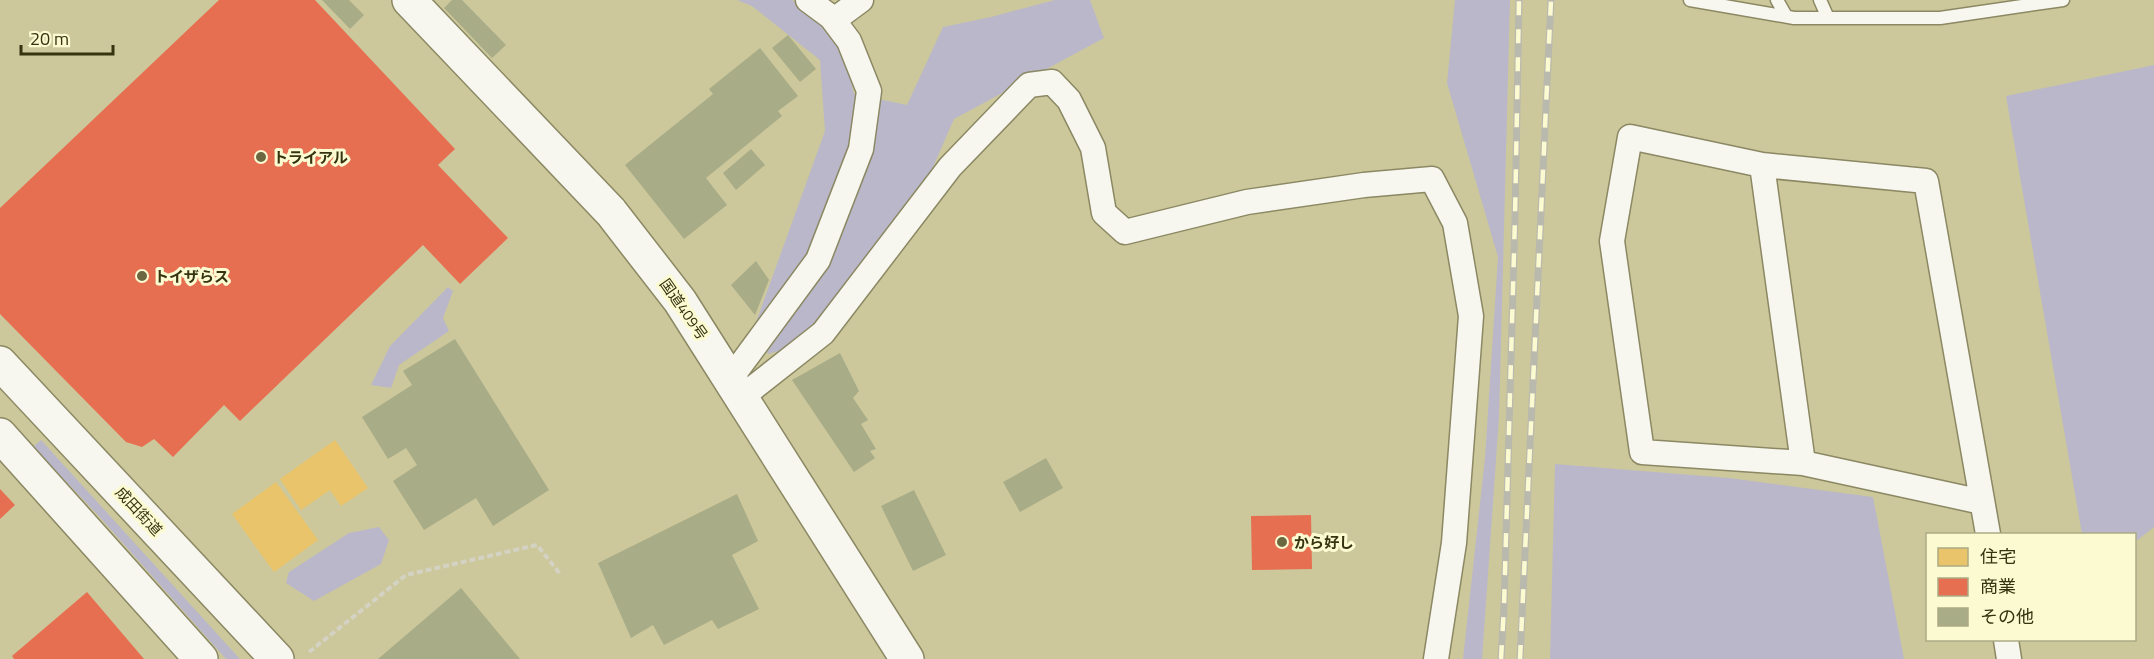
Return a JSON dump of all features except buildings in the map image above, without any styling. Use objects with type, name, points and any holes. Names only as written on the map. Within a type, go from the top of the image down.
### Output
[{"type":"highway","name":"国道409号","points":[[409,0],[611,212],[680,301],[737,387],[908,659]]},
{"type":"highway","name":"成田街道","points":[[0,363],[277,659]]},
{"type":"highway","points":[[0,435],[201,659]]},
{"type":"street","points":[[737,387],[818,260],[861,149],[869,91],[849,41],[834,21],[808,0]]},
{"type":"street","points":[[834,21],[861,0]]},
{"type":"street","points":[[737,387],[823,333],[950,167],[1029,85],[1052,82],[1069,100],[1093,148],[1104,213],[1125,232],[1247,202],[1364,185],[1432,179],[1455,223],[1471,316],[1454,543],[1436,659]]},
{"type":"street","points":[[1982,502],[1803,463],[1642,452],[1612,241],[1630,137],[1761,165],[1926,181],[1988,533]]},
{"type":"street","points":[[1761,165],[1803,463]]},
{"type":"street","points":[[2006,641],[2009,659]]},
{"type":"lane","points":[[1690,0],[1786,16],[1828,18],[1940,18],[2063,0]]},
{"type":"lane","points":[[1777,0],[1786,16]]},
{"type":"lane","points":[[1820,0],[1828,18]]},
{"type":"path","points":[[309,652],[406,575],[537,545],[561,575]]},
{"type":"shaded area","points":[[737,0],[792,0],[813,15],[841,42],[854,94],[907,105],[943,27],[1055,0],[1090,0],[1104,38],[954,119],[930,174],[814,327],[782,350],[768,354],[755,325],[825,131],[820,60],[752,6]]},
{"type":"shaded area","points":[[1455,0],[1510,0],[1499,417],[1482,659],[1463,659],[1485,458],[1498,257],[1447,83]]},
{"type":"shaded area","points":[[2154,65],[2154,527],[2136,541],[2136,533],[2082,533],[2006,96]]},
{"type":"shaded area","points":[[448,287],[453,291],[443,318],[449,331],[399,365],[391,388],[371,385],[390,346]]},
{"type":"shaded area","points":[[41,440],[240,659],[226,659],[96,513],[33,447]]},
{"type":"shaded area","points":[[1555,464],[1729,478],[1873,497],[1904,659],[1550,659]]},
{"type":"shaded area","points":[[379,527],[389,540],[381,564],[314,601],[286,583],[289,572],[349,533]]},
{"type":"railway","points":[[1501,659],[1515,217],[1519,0]]},
{"type":"railway","points":[[1520,659],[1551,0]]},
{"type":"place","name":"トライアル","points":[[261,157]]},
{"type":"place","name":"トイザらス","points":[[142,276]]},
{"type":"place","name":"から好し","points":[[1282,542]]}]
